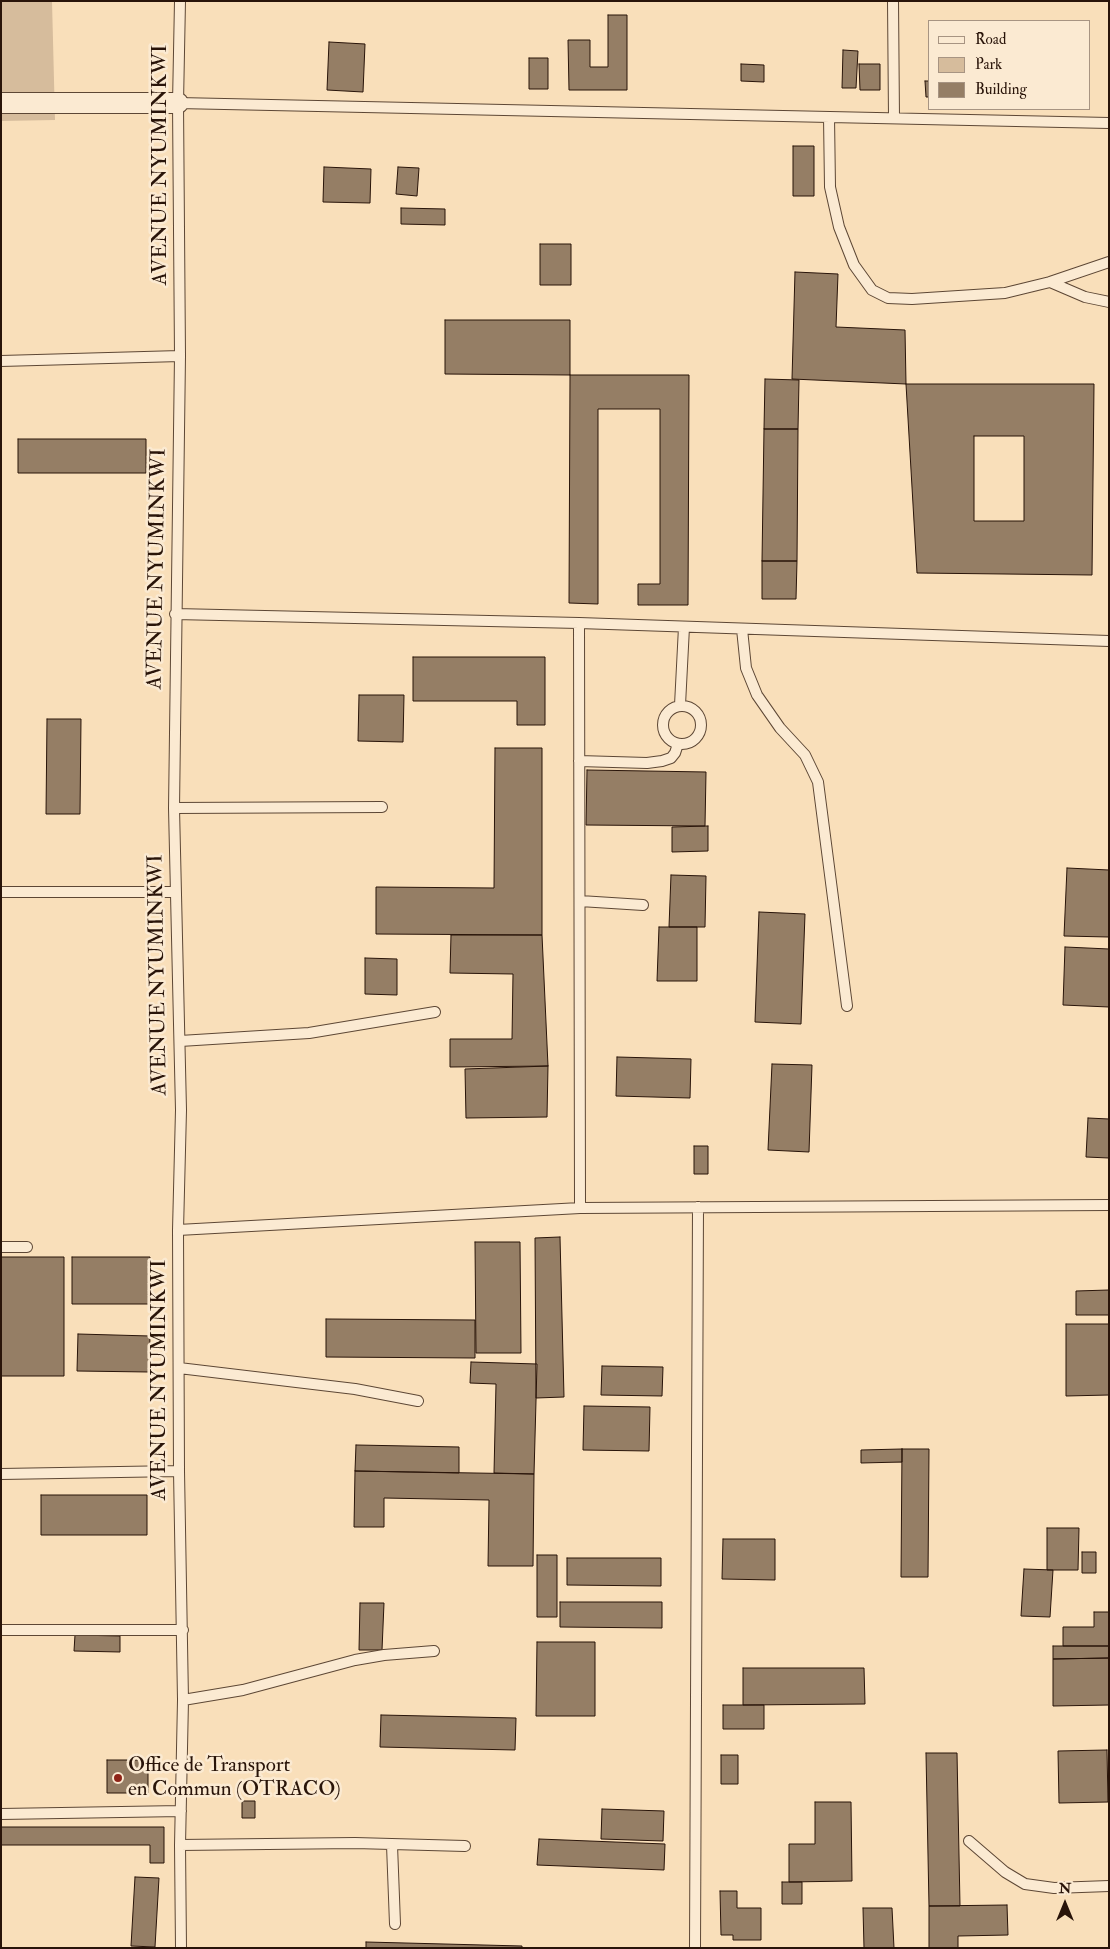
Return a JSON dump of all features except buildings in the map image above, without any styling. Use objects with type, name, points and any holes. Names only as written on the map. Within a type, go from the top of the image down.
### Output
[{"type":"street","points":[[1,103],[178,103]]},
{"type":"lane","name":"AVENUE NYUMINKWI","points":[[180,1],[178,103],[180,356],[174,808],[180,1041],[178,1230],[179,1471],[183,1630],[180,1845],[181,1948]]},
{"type":"lane","points":[[893,1],[894,118]]},
{"type":"lane","points":[[178,103],[1109,123]]},
{"type":"lane","points":[[830,117],[830,187],[839,227],[854,265],[872,290],[888,298],[912,299],[1006,293],[1050,282],[1109,262]]},
{"type":"lane","points":[[1050,282],[1085,297],[1109,302]]},
{"type":"lane","points":[[1,360],[180,356]]},
{"type":"lane","points":[[176,614],[578,623],[1109,641]]},
{"type":"lane","points":[[578,623],[580,1208]]},
{"type":"lane","points":[[680,705],[684,627]]},
{"type":"lane","points":[[742,629],[746,668],[757,696],[780,728],[805,755],[818,782],[847,1006]]},
{"type":"lane","points":[[680,705],[691,707],[699,715],[701,726],[698,736],[689,743],[678,744],[668,739],[663,729],[663,718],[670,710],[680,705]]},
{"type":"lane","points":[[579,762],[662,762],[671,758],[678,744]]},
{"type":"lane","points":[[174,808],[382,807]]},
{"type":"lane","points":[[1,892],[175,892]]},
{"type":"lane","points":[[580,901],[643,905]]},
{"type":"lane","points":[[180,1041],[309,1033],[435,1012]]},
{"type":"lane","points":[[178,1230],[580,1208],[1109,1205]]},
{"type":"lane","points":[[695,1948],[698,1207]]},
{"type":"lane","points":[[1,1248],[27,1247]]},
{"type":"lane","points":[[179,1368],[355,1389],[418,1401]]},
{"type":"lane","points":[[1,1474],[179,1471]]},
{"type":"lane","points":[[1,1630],[183,1630]]},
{"type":"lane","points":[[183,1700],[244,1690],[355,1660],[384,1655],[434,1651]]},
{"type":"lane","points":[[1,1814],[181,1811]]},
{"type":"lane","points":[[969,1841],[1006,1872],[1025,1884],[1054,1888],[1109,1886]]},
{"type":"lane","points":[[180,1845],[355,1843],[465,1846]]},
{"type":"lane","points":[[392,1845],[395,1924]]},
{"type":"green space","points":[[1,1],[52,1],[55,120],[1,121]]},
{"type":"place","name":"Office de Transport en Commun (OTRACO)","points":[[118,1778]]}]
